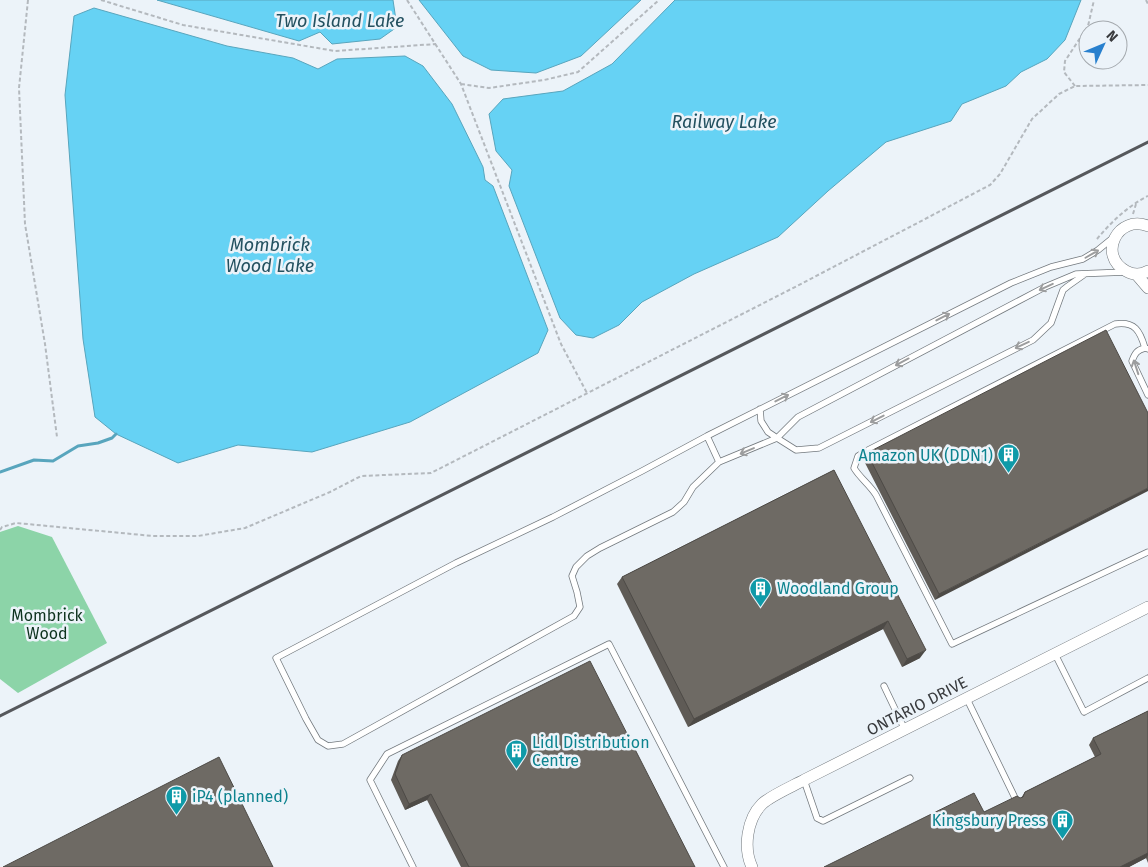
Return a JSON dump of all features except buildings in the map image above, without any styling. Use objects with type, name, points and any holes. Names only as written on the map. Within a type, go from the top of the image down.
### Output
[{"type":"street","points":[[1148,226],[1128,225],[1115,236],[1112,244],[1112,253],[1120,268],[1132,273],[1148,288]]},
{"type":"street","points":[[1132,273],[1148,271]]},
{"type":"street","name":"ONTARIO DRIVE","points":[[752,867],[749,861],[747,841],[752,820],[763,804],[804,780],[1148,606]]},
{"type":"lane","points":[[1115,236],[1098,250],[1083,258],[1051,267],[1011,283],[707,436],[553,517],[456,563],[276,658],[306,719],[318,740],[328,746],[343,744],[574,616],[580,607],[572,576],[576,566],[600,548],[673,512],[684,502],[693,487],[719,462],[777,438],[798,417],[1045,287],[1076,274],[1132,273]]},
{"type":"lane","points":[[760,409],[761,420],[768,432],[777,438],[796,450],[819,448],[1033,340],[1051,323],[1063,290],[1087,274]]},
{"type":"lane","points":[[1148,395],[1132,361],[1134,354],[1138,350],[1147,349],[1142,336],[1130,324],[1124,322],[1115,324],[866,451],[858,456],[854,468],[873,489],[952,644],[1148,552]]},
{"type":"lane","points":[[707,436],[719,462]]},
{"type":"lane","points":[[413,867],[370,780],[387,754],[609,644],[724,867]]},
{"type":"lane","points":[[1055,654],[1084,712],[1148,678]]},
{"type":"lane","points":[[884,686],[905,730]]},
{"type":"lane","points":[[967,699],[1016,800]]},
{"type":"lane","points":[[804,780],[817,818],[823,821],[910,778]]},
{"type":"path","points":[[28,0],[19,88],[25,224],[45,344],[57,438]]},
{"type":"path","points":[[101,0],[183,25],[335,51],[436,44]]},
{"type":"path","points":[[407,0],[461,84],[561,344],[587,393]]},
{"type":"path","points":[[461,84],[489,88],[544,80],[578,72],[659,0]]},
{"type":"path","points":[[1075,86],[1064,72],[1065,62],[1088,26],[1094,0]]},
{"type":"path","points":[[1146,0],[1148,4]]},
{"type":"path","points":[[0,530],[16,523],[153,536],[198,536],[245,528],[330,492],[361,476],[431,473],[990,185],[1000,174],[1032,119],[1059,94],[1075,86],[1148,85]]},
{"type":"green space","name":"Mombrick Wood","points":[[18,526],[52,537],[107,643],[18,693],[0,679],[0,532]]},
{"type":"water","name":"Two Island Lake","points":[[157,0],[393,0],[397,27],[380,39],[332,44],[320,32],[299,41]]},
{"type":"water","points":[[419,0],[641,0],[581,56],[536,73],[491,70],[463,56]]},
{"type":"water","name":"Railway Lake","points":[[675,0],[1081,0],[1065,40],[1047,59],[1021,72],[1006,86],[962,104],[951,121],[886,142],[828,191],[778,237],[694,274],[642,302],[619,325],[593,338],[576,335],[560,318],[509,186],[512,170],[496,151],[489,114],[503,99],[563,91],[612,64]]},
{"type":"water","name":"Mombrick Wood Lake","points":[[94,8],[227,46],[293,58],[318,69],[337,59],[405,56],[423,66],[452,104],[483,167],[485,180],[493,186],[548,330],[538,353],[410,422],[312,452],[238,445],[178,463],[116,434],[95,417],[83,339],[65,95],[74,16]]},
{"type":"waterway","points":[[0,472],[34,460],[53,461],[78,446],[98,443],[112,438],[116,434]]},
{"type":"railway","points":[[0,716],[1148,142]]},
{"type":"place","name":"Amazon UK (DDN1)","points":[[1009,474]]},
{"type":"place","name":"Woodland Group","points":[[761,607]]},
{"type":"place","name":"Lidl Distribution Centre","points":[[516,770]]},
{"type":"place","name":"iP4 (planned)","points":[[176,815]]},
{"type":"place","name":"Kingsbury Press","points":[[1062,839]]}]
